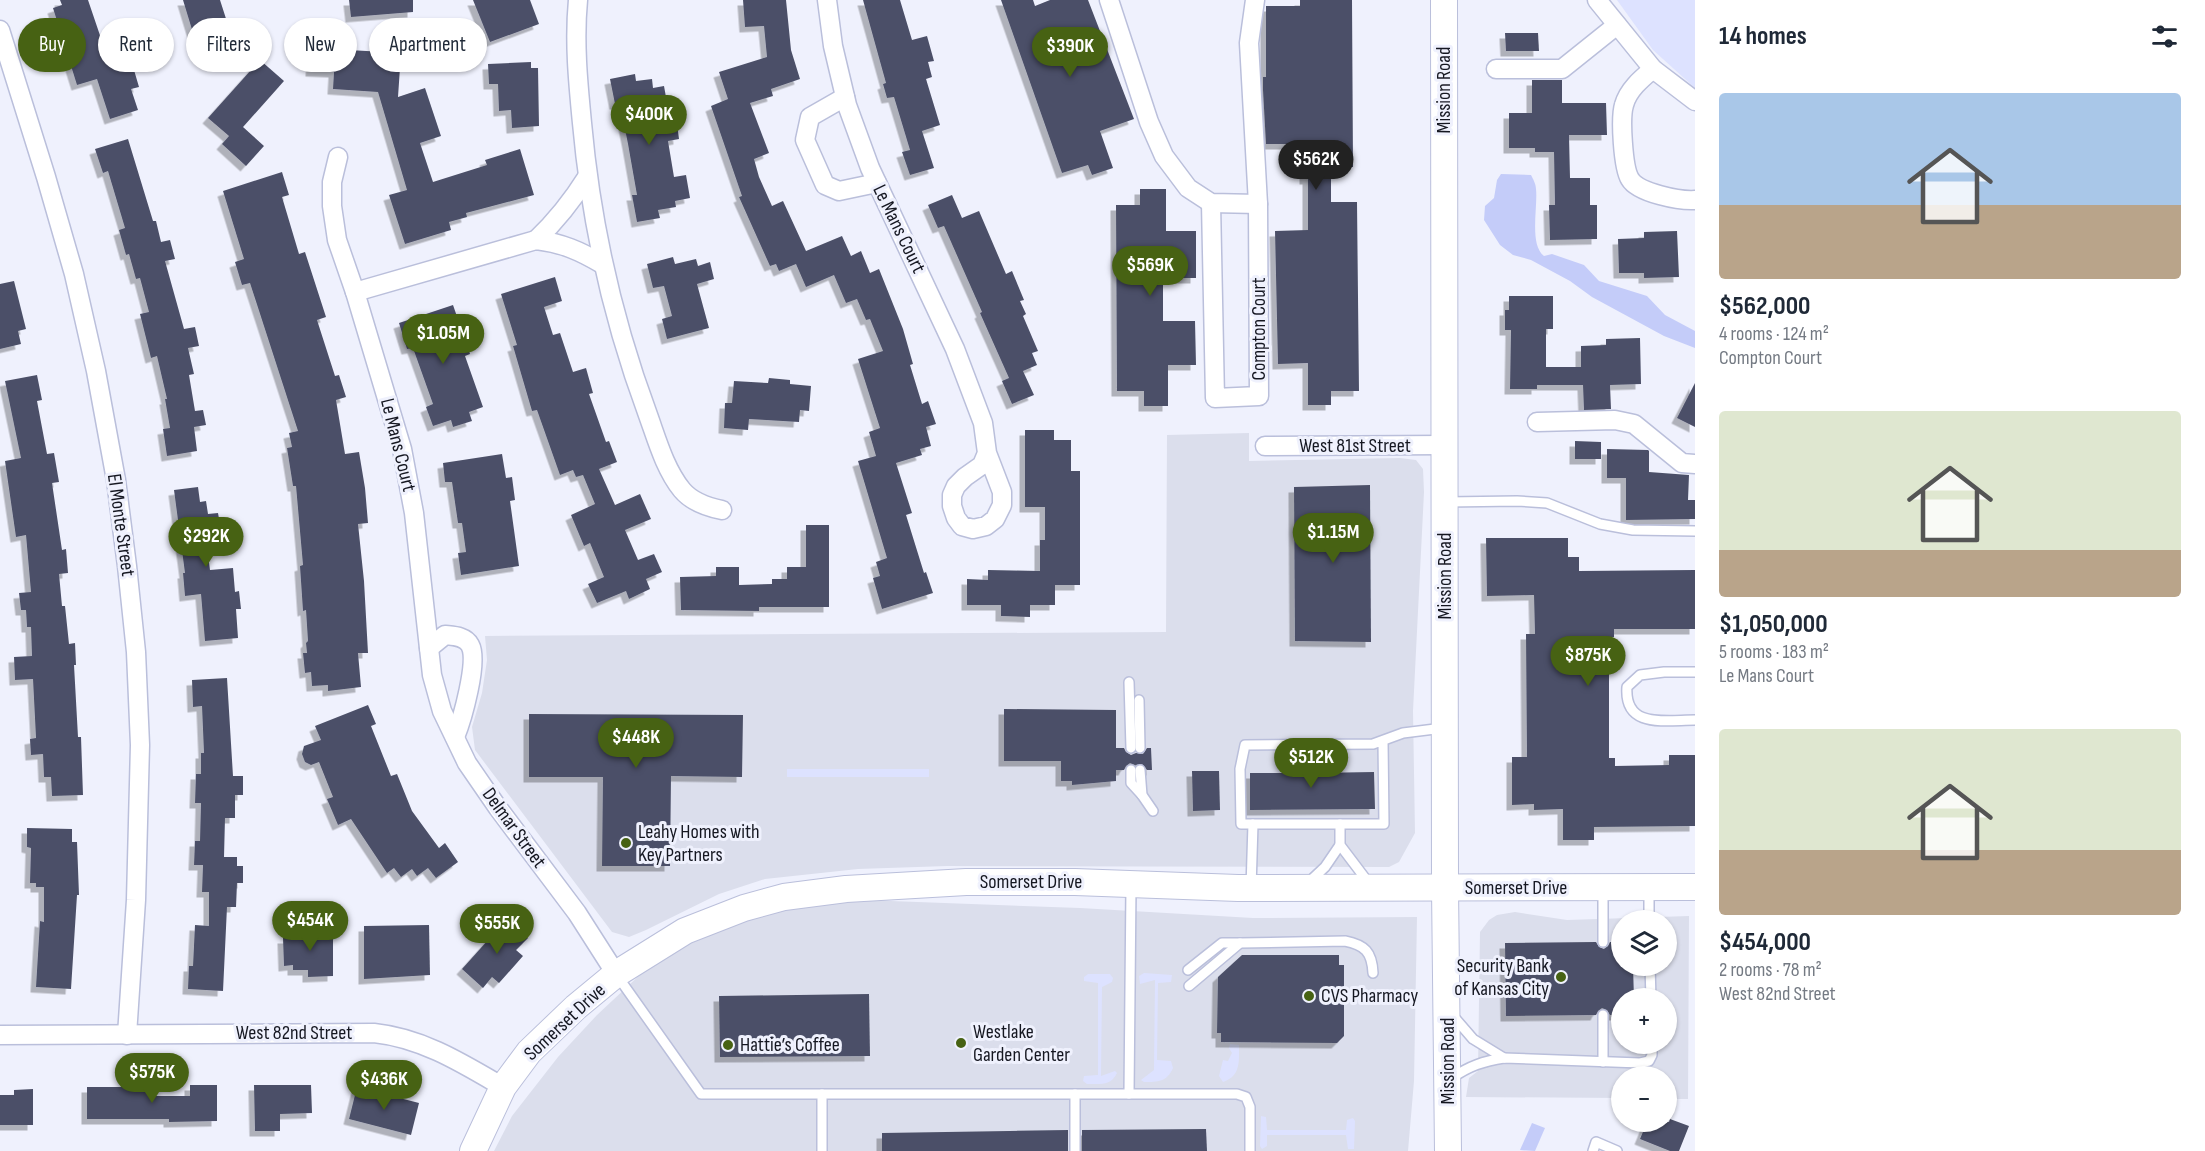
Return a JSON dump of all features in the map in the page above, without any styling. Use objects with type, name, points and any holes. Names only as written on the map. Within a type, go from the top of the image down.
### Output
[{"type":"street","points":[[578,0],[576,19],[578,88],[587,177],[603,264],[635,381],[666,463],[682,490],[703,506],[722,510]]},
{"type":"street","name":"Le Mans Court","points":[[826,0],[833,46],[845,97],[870,168],[955,349],[983,423],[987,453]]},
{"type":"street","points":[[1109,0],[1149,122],[1164,156],[1188,188],[1211,203],[1258,204]]},
{"type":"street","name":"Compton Court","points":[[1211,203],[1215,398],[1259,396],[1258,204],[1249,43],[1255,0]]},
{"type":"street","name":"Mission Road","points":[[1444,0],[1445,888],[1448,1151]]},
{"type":"street","points":[[1597,0],[1653,69],[1695,101]]},
{"type":"street","points":[[1496,69],[1562,69],[1617,25]]},
{"type":"street","name":"El Monte Street","points":[[0,30],[74,274],[100,393],[116,480],[126,555],[136,652],[140,745],[136,900],[127,1035]]},
{"type":"street","points":[[1653,69],[1635,86],[1623,106],[1623,157],[1630,180],[1642,190],[1695,200]]},
{"type":"street","points":[[845,97],[810,117],[805,140],[825,185],[839,191],[877,183]]},
{"type":"street","name":"Le Mans Court","points":[[338,157],[332,182],[332,206],[338,240],[402,449],[414,513],[423,603]]},
{"type":"street","points":[[536,240],[570,204],[587,177]]},
{"type":"street","points":[[355,292],[536,240],[558,242],[579,250],[603,264]]},
{"type":"street","points":[[1537,422],[1615,420],[1634,424],[1682,463],[1695,464]]},
{"type":"street","name":"West 81st Street","points":[[1265,446],[1445,445]]},
{"type":"street","name":"Delmar Street","points":[[423,603],[432,675],[442,711],[467,763],[577,913],[616,974]]},
{"type":"street","points":[[429,648],[445,635],[458,636],[469,642],[474,655],[463,716],[454,737]]},
{"type":"street","name":"Somerset Drive","points":[[473,1151],[503,1087],[529,1052],[576,1007],[616,974],[665,942],[701,923],[784,897],[846,889],[966,882],[1300,889],[1695,887]]},
{"type":"street","name":"West 82nd Street","points":[[0,1035],[374,1033],[407,1039],[448,1055],[503,1087]]},
{"type":"lane","points":[[1445,502],[1547,503],[1600,524],[1633,530],[1695,531]]},
{"type":"lane","points":[[1695,672],[1640,675],[1627,687],[1626,698],[1630,710],[1641,719],[1695,720]]},
{"type":"lane","points":[[1129,682],[1135,748],[1138,700]]},
{"type":"lane","points":[[1383,741],[1385,804],[1383,824],[1241,824],[1240,769],[1245,745],[1374,744],[1403,733],[1445,728]]},
{"type":"lane","points":[[1135,770],[1142,795],[1153,811]]},
{"type":"lane","points":[[1251,888],[1253,824]]},
{"type":"lane","points":[[1300,889],[1325,867],[1340,845],[1340,824]]},
{"type":"lane","points":[[1340,845],[1364,879],[1374,888]]},
{"type":"lane","points":[[1129,1094],[1131,884]]},
{"type":"lane","points":[[1603,887],[1603,942]]},
{"type":"lane","points":[[1649,887],[1649,910]]},
{"type":"lane","points":[[1188,970],[1222,943],[1345,941],[1356,943],[1370,952],[1373,973]]},
{"type":"lane","points":[[1189,986],[1240,943]]},
{"type":"lane","name":"Delmar Street","points":[[616,974],[700,1094],[822,1094]]},
{"type":"lane","points":[[1448,1008],[1473,1039],[1504,1058]]},
{"type":"lane","points":[[1603,1015],[1603,1062]]},
{"type":"lane","points":[[1448,1081],[1484,1061],[1504,1058],[1640,1063],[1648,1060],[1652,1054]]},
{"type":"lane","points":[[822,1151],[822,1094],[1237,1094],[1246,1097],[1250,1107],[1250,1151]]},
{"type":"lane","points":[[1075,1094],[1075,1151]]},
{"type":"lane","points":[[1593,1151],[1596,1143],[1617,1151]]},
{"type":"shaded area","points":[[1617,0],[1695,0],[1695,88],[1653,50]]},
{"type":"shaded area","points":[[1501,174],[1531,175],[1536,187],[1535,235],[1539,251],[1544,256],[1552,254],[1584,265],[1599,281],[1647,296],[1665,315],[1695,331],[1695,348],[1664,336],[1592,297],[1570,281],[1531,260],[1513,255],[1500,245],[1484,220],[1485,206],[1494,198],[1497,180]]},
{"type":"shaded area","points":[[1249,433],[1249,461],[1400,458],[1416,460],[1423,469],[1424,492],[1413,711],[1415,833],[1399,862],[1389,867],[947,866],[858,869],[765,879],[719,894],[629,937],[612,932],[475,750],[472,727],[482,693],[487,660],[485,636],[1166,632],[1167,435]]},
{"type":"shaded area","points":[[787,769],[929,769],[929,777],[787,777]]},
{"type":"shaded area","points":[[864,900],[1080,908],[1253,918],[1417,917],[1414,1081],[1408,1151],[494,1151],[512,1116],[558,1057],[597,1015],[667,953],[743,918],[815,902]]},
{"type":"shaded area","points":[[1515,912],[1567,920],[1611,919],[1611,976],[1677,976],[1677,916],[1689,916],[1688,1099],[1677,1099],[1677,1066],[1611,1066],[1611,1098],[1466,1097],[1469,1078],[1478,1071],[1480,932],[1489,920],[1497,915]]},
{"type":"shaded area","points":[[1144,973],[1172,975],[1171,982],[1158,983],[1157,1060],[1171,1061],[1173,1068],[1165,1079],[1154,1082],[1141,1080],[1154,1070],[1155,980],[1140,984],[1139,976]]},
{"type":"shaded area","points":[[1088,974],[1110,974],[1113,978],[1112,982],[1102,987],[1101,1076],[1115,1071],[1117,1073],[1112,1080],[1101,1084],[1087,1084],[1083,1081],[1084,1076],[1098,1075],[1098,983],[1084,981],[1084,977]]},
{"type":"shaded area","points":[[1230,1044],[1239,1045],[1238,1067],[1233,1076],[1223,1082],[1219,1076],[1223,1060],[1228,1061],[1232,1053],[1229,1048]]},
{"type":"shaded area","points":[[1261,1116],[1266,1117],[1267,1130],[1346,1130],[1347,1120],[1353,1118],[1355,1121],[1354,1149],[1348,1149],[1346,1135],[1267,1135],[1267,1146],[1262,1149],[1260,1146]]},
{"type":"shaded area","points":[[1532,1123],[1545,1128],[1535,1151],[1520,1150]]},
{"type":"building","points":[[60,0],[88,0],[98,29],[98,72],[135,72],[139,87],[131,89],[138,110],[110,119],[97,79],[77,85],[73,72],[86,72],[86,18],[56,18],[53,8],[62,5]]},
{"type":"building","points":[[183,0],[220,0],[226,18],[188,18]]},
{"type":"building","points":[[349,0],[413,0],[413,12],[351,17]]},
{"type":"building","points":[[473,0],[530,0],[539,24],[490,42],[487,35],[487,18],[480,18]]},
{"type":"building","points":[[743,0],[786,0],[791,50],[800,79],[771,89],[773,96],[750,103],[769,153],[754,159],[772,206],[783,201],[806,251],[842,236],[851,256],[861,251],[870,273],[879,269],[903,329],[913,364],[910,365],[922,404],[928,401],[936,424],[926,427],[931,446],[920,449],[922,455],[896,463],[912,513],[906,515],[924,573],[926,572],[933,593],[882,609],[873,578],[880,576],[876,562],[887,558],[858,461],[876,456],[869,432],[880,428],[858,359],[883,351],[870,319],[866,320],[857,299],[846,303],[834,275],[806,287],[796,264],[779,271],[776,264],[770,266],[739,197],[742,196],[711,106],[728,99],[719,72],[767,57],[764,26],[745,27]]},
{"type":"building","points":[[863,0],[900,0],[912,40],[927,36],[934,61],[928,62],[932,77],[926,79],[940,125],[922,131],[934,168],[910,175],[902,152],[910,150],[894,97],[887,98],[883,84],[886,83]]},
{"type":"building","points":[[1001,0],[1033,0],[1035,6],[1050,0],[1088,0],[1134,119],[1100,131],[1113,168],[1092,175],[1088,165],[1062,173]]},
{"type":"building","points":[[1300,0],[1352,0],[1353,167],[1331,167],[1331,202],[1357,202],[1359,391],[1331,391],[1331,405],[1308,405],[1308,363],[1278,364],[1275,231],[1308,230],[1308,179],[1305,179],[1305,144],[1266,144],[1263,77],[1266,77],[1266,6],[1300,6]]},
{"type":"building","points":[[1505,33],[1538,33],[1539,51],[1506,51]]},
{"type":"building","points":[[357,50],[369,51],[369,72],[400,72],[398,97],[425,88],[441,136],[420,143],[433,182],[487,165],[485,160],[520,149],[534,195],[466,213],[467,217],[449,222],[451,230],[405,244],[389,195],[407,190],[378,92],[333,89],[334,72],[357,72]]},
{"type":"building","points":[[531,62],[531,68],[538,68],[539,126],[512,128],[511,110],[499,111],[498,84],[489,84],[488,64]]},
{"type":"building","points":[[272,70],[284,81],[243,127],[264,146],[246,166],[222,144],[229,136],[208,118],[249,72]]},
{"type":"building","points":[[635,74],[636,81],[652,79],[653,88],[664,86],[671,125],[677,124],[679,139],[668,141],[674,177],[686,175],[690,198],[675,201],[676,207],[658,210],[660,218],[637,222],[632,195],[637,195],[628,144],[620,104],[615,104],[610,79]]},
{"type":"building","points":[[1532,80],[1562,80],[1562,103],[1606,103],[1607,135],[1569,135],[1570,178],[1590,178],[1590,205],[1597,205],[1597,239],[1550,240],[1549,205],[1555,205],[1554,152],[1535,152],[1535,148],[1509,148],[1509,113],[1532,113]]},
{"type":"building","points":[[128,139],[161,242],[170,240],[175,259],[165,261],[184,329],[195,327],[199,346],[188,348],[194,374],[189,375],[195,411],[203,410],[206,425],[194,427],[197,451],[167,456],[163,429],[170,428],[165,399],[167,399],[157,356],[151,358],[140,314],[149,312],[140,278],[136,279],[129,254],[126,255],[119,230],[125,228],[108,171],[103,173],[95,149]]},
{"type":"building","points":[[282,172],[289,195],[282,197],[299,254],[305,252],[326,317],[317,320],[335,376],[339,375],[346,397],[336,400],[345,454],[359,452],[365,488],[368,523],[358,524],[368,653],[358,653],[361,687],[328,691],[328,685],[312,686],[311,672],[305,673],[303,653],[307,653],[306,643],[308,641],[300,566],[303,565],[296,486],[293,486],[287,448],[292,447],[289,433],[298,431],[250,283],[242,285],[235,262],[244,259],[223,191]]},
{"type":"building","points":[[1140,189],[1166,189],[1166,231],[1196,231],[1196,278],[1163,278],[1163,321],[1195,321],[1196,365],[1168,365],[1168,406],[1144,406],[1144,391],[1117,391],[1116,205],[1140,205]]},
{"type":"building","points":[[952,195],[962,218],[979,211],[1006,274],[1012,271],[1024,300],[1020,301],[1026,314],[1023,316],[1038,351],[1032,353],[1037,365],[1023,371],[1034,395],[1012,404],[1002,381],[1009,378],[980,313],[982,312],[944,226],[938,228],[928,205]]},
{"type":"building","points":[[1677,231],[1679,277],[1644,278],[1644,273],[1619,273],[1618,239],[1644,238],[1644,232]]},
{"type":"building","points":[[673,257],[675,264],[696,259],[698,266],[710,262],[714,279],[697,284],[709,328],[667,339],[662,319],[672,316],[664,286],[653,288],[647,264]]},
{"type":"building","points":[[555,277],[562,301],[544,307],[553,335],[560,333],[573,372],[586,368],[593,393],[589,394],[606,442],[609,441],[617,462],[599,469],[615,505],[640,494],[651,519],[625,530],[638,560],[654,554],[662,572],[646,579],[650,589],[629,599],[626,591],[597,603],[588,584],[604,577],[590,543],[584,546],[571,515],[595,504],[583,475],[576,477],[573,470],[560,475],[537,410],[532,411],[513,346],[517,345],[501,294]]},
{"type":"building","points":[[14,281],[26,329],[18,331],[21,344],[0,349],[0,284]]},
{"type":"building","points":[[1509,296],[1553,296],[1553,329],[1546,329],[1546,367],[1581,367],[1581,346],[1606,345],[1606,339],[1640,338],[1641,384],[1610,385],[1611,409],[1584,410],[1583,385],[1537,385],[1537,389],[1510,389],[1511,330],[1505,330],[1505,310],[1509,310]]},
{"type":"building","points":[[453,305],[470,354],[465,356],[483,407],[469,412],[472,421],[453,427],[451,420],[433,426],[426,407],[433,404],[413,348],[407,349],[399,323]]},
{"type":"building","points":[[37,375],[42,400],[37,401],[47,454],[54,453],[59,482],[52,483],[62,550],[66,549],[68,573],[59,574],[69,644],[75,643],[76,665],[74,665],[78,737],[81,737],[83,795],[52,796],[51,777],[44,777],[43,754],[31,755],[30,739],[36,738],[33,679],[15,680],[14,657],[32,656],[31,627],[27,627],[26,610],[21,610],[19,593],[31,592],[26,535],[16,537],[5,461],[21,458],[5,381]]},
{"type":"building","points":[[769,378],[790,380],[790,384],[811,386],[809,411],[800,410],[799,422],[749,419],[748,430],[724,428],[725,403],[732,403],[734,381],[768,383]]},
{"type":"building","points":[[1695,383],[1695,427],[1677,418]]},
{"type":"building","points":[[1025,430],[1054,430],[1054,440],[1071,440],[1071,471],[1080,471],[1080,585],[1055,585],[1055,605],[1030,605],[1030,617],[1001,616],[1001,605],[967,605],[967,579],[988,580],[988,570],[1040,571],[1040,540],[1045,540],[1045,507],[1025,507]]},
{"type":"building","points":[[1575,441],[1601,442],[1601,459],[1575,459]]},
{"type":"building","points":[[1607,449],[1648,450],[1649,472],[1689,475],[1688,500],[1695,500],[1695,519],[1626,520],[1626,478],[1607,478]]},
{"type":"building","points":[[502,454],[506,478],[512,477],[515,500],[510,501],[519,566],[461,575],[458,553],[466,552],[462,523],[458,523],[452,482],[445,482],[443,463]]},
{"type":"building","points":[[1370,485],[1371,642],[1295,641],[1294,487]]},
{"type":"building","points":[[198,487],[200,502],[206,501],[208,514],[218,513],[221,530],[205,532],[210,570],[233,568],[235,592],[239,591],[241,609],[236,609],[238,638],[205,641],[201,594],[185,596],[183,573],[185,573],[174,490]]},
{"type":"building","points":[[806,525],[829,525],[829,607],[759,607],[759,611],[681,610],[680,577],[716,576],[716,567],[739,567],[739,585],[772,584],[772,579],[787,579],[787,567],[806,567]]},
{"type":"building","points":[[1486,538],[1568,538],[1568,557],[1579,557],[1579,571],[1695,570],[1695,629],[1614,629],[1614,637],[1609,637],[1609,758],[1615,758],[1615,766],[1669,765],[1669,755],[1695,755],[1695,826],[1594,827],[1594,840],[1563,840],[1563,809],[1534,810],[1534,804],[1512,805],[1512,757],[1527,757],[1526,634],[1535,634],[1534,595],[1487,596]]},
{"type":"building","points":[[227,678],[233,776],[243,776],[243,795],[235,795],[235,818],[225,818],[224,857],[237,857],[237,866],[243,866],[243,883],[237,883],[236,907],[227,907],[223,991],[188,989],[189,966],[193,966],[195,925],[209,926],[209,892],[202,892],[203,865],[194,865],[195,841],[200,841],[201,803],[195,803],[196,774],[201,774],[201,753],[204,753],[202,706],[193,707],[192,680]]},
{"type":"building","points":[[368,705],[376,724],[371,726],[391,776],[397,774],[412,811],[439,848],[445,843],[458,862],[436,878],[428,868],[417,876],[412,869],[401,877],[394,868],[387,873],[351,819],[338,825],[327,799],[333,797],[319,762],[311,765],[305,762],[302,754],[304,746],[321,740],[315,726]]},
{"type":"building","points":[[1004,709],[1116,710],[1116,748],[1124,748],[1131,755],[1143,754],[1147,748],[1151,748],[1152,770],[1147,770],[1142,764],[1130,763],[1124,770],[1116,770],[1116,781],[1072,785],[1072,781],[1061,781],[1061,761],[1004,761]]},
{"type":"building","points":[[529,714],[743,715],[742,777],[671,776],[670,866],[602,866],[603,777],[529,777]]},
{"type":"building","points":[[1314,755],[1314,773],[1374,772],[1375,809],[1250,810],[1250,773],[1288,773],[1287,756]]},
{"type":"building","points":[[1192,771],[1219,771],[1220,810],[1193,811]]},
{"type":"building","points":[[27,828],[72,829],[72,842],[77,842],[79,895],[77,895],[71,989],[36,987],[40,921],[44,922],[44,887],[36,887],[36,883],[30,883],[31,848],[27,847]]},
{"type":"building","points":[[507,919],[528,938],[516,950],[523,956],[499,983],[492,977],[483,988],[462,969]]},
{"type":"building","points":[[315,923],[315,937],[333,937],[333,976],[308,977],[308,970],[293,970],[293,965],[284,966],[283,938],[297,938],[297,924]]},
{"type":"building","points":[[429,925],[430,975],[364,979],[364,926]]},
{"type":"building","points":[[1596,942],[1604,949],[1611,942],[1611,976],[1633,976],[1634,988],[1611,988],[1611,1015],[1602,1008],[1596,1015],[1506,1016],[1505,943]]},
{"type":"building","points":[[1242,955],[1339,955],[1339,965],[1344,965],[1344,1036],[1337,1043],[1221,1042],[1221,1033],[1217,1033],[1218,977]]},
{"type":"building","points":[[869,994],[870,1056],[720,1057],[719,996]]},
{"type":"building","points":[[190,1085],[217,1085],[217,1121],[87,1119],[87,1087],[151,1087],[151,1096],[190,1096]]},
{"type":"building","points":[[254,1085],[311,1085],[312,1113],[280,1114],[280,1131],[255,1131]]},
{"type":"building","points":[[357,1087],[419,1103],[411,1135],[349,1119]]},
{"type":"building","points":[[33,1089],[33,1125],[0,1125],[0,1095],[14,1095],[14,1090]]},
{"type":"building","points":[[1677,1122],[1689,1126],[1679,1151],[1670,1151],[1640,1139],[1643,1132],[1677,1132]]},
{"type":"building","points":[[1206,1129],[1207,1151],[1082,1151],[1082,1130]]},
{"type":"building","points":[[1068,1130],[1068,1151],[882,1151],[882,1133]]},
{"type":"place","name":"Leahy Homes with Key Partners","points":[[626,843]]},
{"type":"place","name":"Security Bank of Kansas City","points":[[1561,977]]},
{"type":"place","name":"CVS Pharmacy","points":[[1309,996]]},
{"type":"place","name":"Westlake Garden Center","points":[[961,1043]]},
{"type":"place","name":"Hattie’s Coffee","points":[[728,1045]]}]
